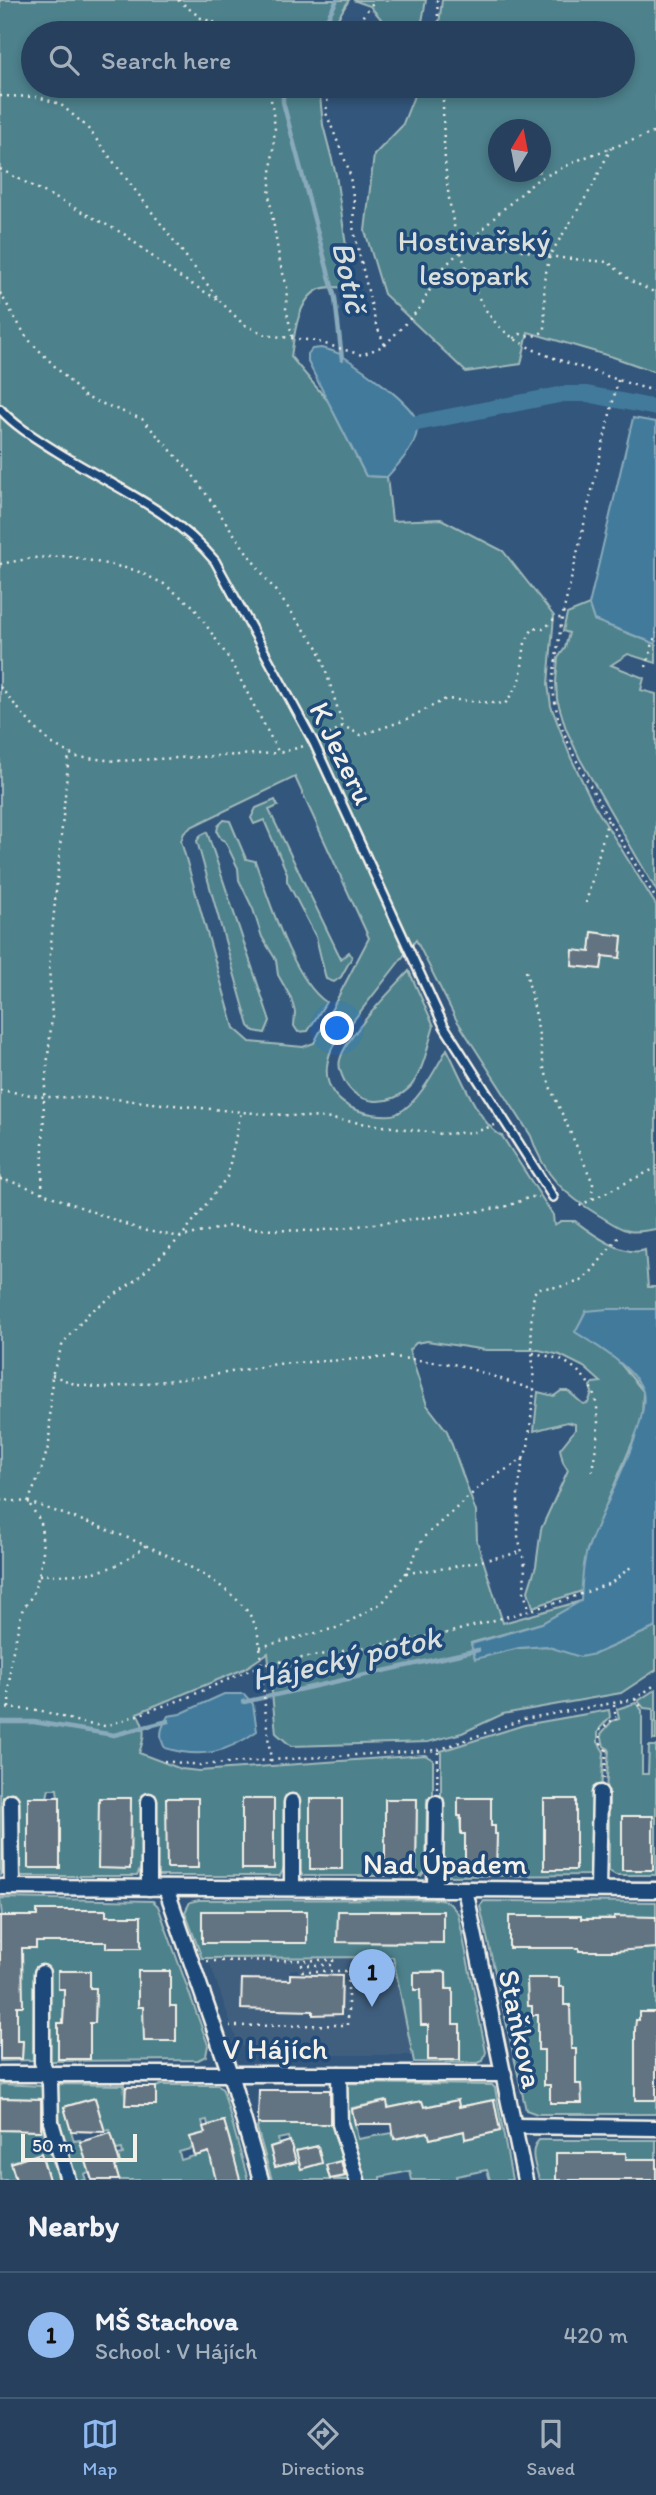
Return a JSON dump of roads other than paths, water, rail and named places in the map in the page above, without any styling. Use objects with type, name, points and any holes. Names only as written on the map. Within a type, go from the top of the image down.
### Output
[{"type":"street","points":[[598,1889],[600,1793]]},
{"type":"street","name":"Nad Úpadem","points":[[11,1801],[6,1887],[656,1890]]},
{"type":"street","points":[[149,1801],[149,1888]]},
{"type":"street","points":[[292,1802],[292,1888]]},
{"type":"street","points":[[435,1889],[436,1802]]},
{"type":"street","points":[[166,1888],[230,2074],[261,2180]]},
{"type":"street","name":"Staňkova","points":[[465,1889],[525,2180]]},
{"type":"street","points":[[42,1973],[42,2062],[50,2083],[51,2122],[68,2180]]},
{"type":"street","name":"V Hájích","points":[[0,2074],[504,2074]]},
{"type":"street","points":[[339,2074],[340,2124],[357,2180]]},
{"type":"street","points":[[516,2126],[656,2128]]},
{"type":"lane","name":"K Jezeru","points":[[0,409],[34,437],[159,511],[203,547],[228,582],[314,743],[444,1026],[553,1197]]},
{"type":"waterway","name":"Botič","points":[[324,21],[337,0]]},
{"type":"waterway","name":"Botič","points":[[283,98],[335,298],[342,359]]},
{"type":"waterway","points":[[397,427],[564,394],[587,394],[656,408]]},
{"type":"waterway","name":"Hájecký potok","points":[[244,1702],[478,1650]]},
{"type":"waterway","name":"Hájecký potok","points":[[0,1722],[34,1722],[114,1735],[168,1721]]},
{"type":"place","name":"MŠ Stachova","points":[[372,2007]]},
{"type":"park label","name":"Hostivařský lesopark","points":[[474,257]]}]
